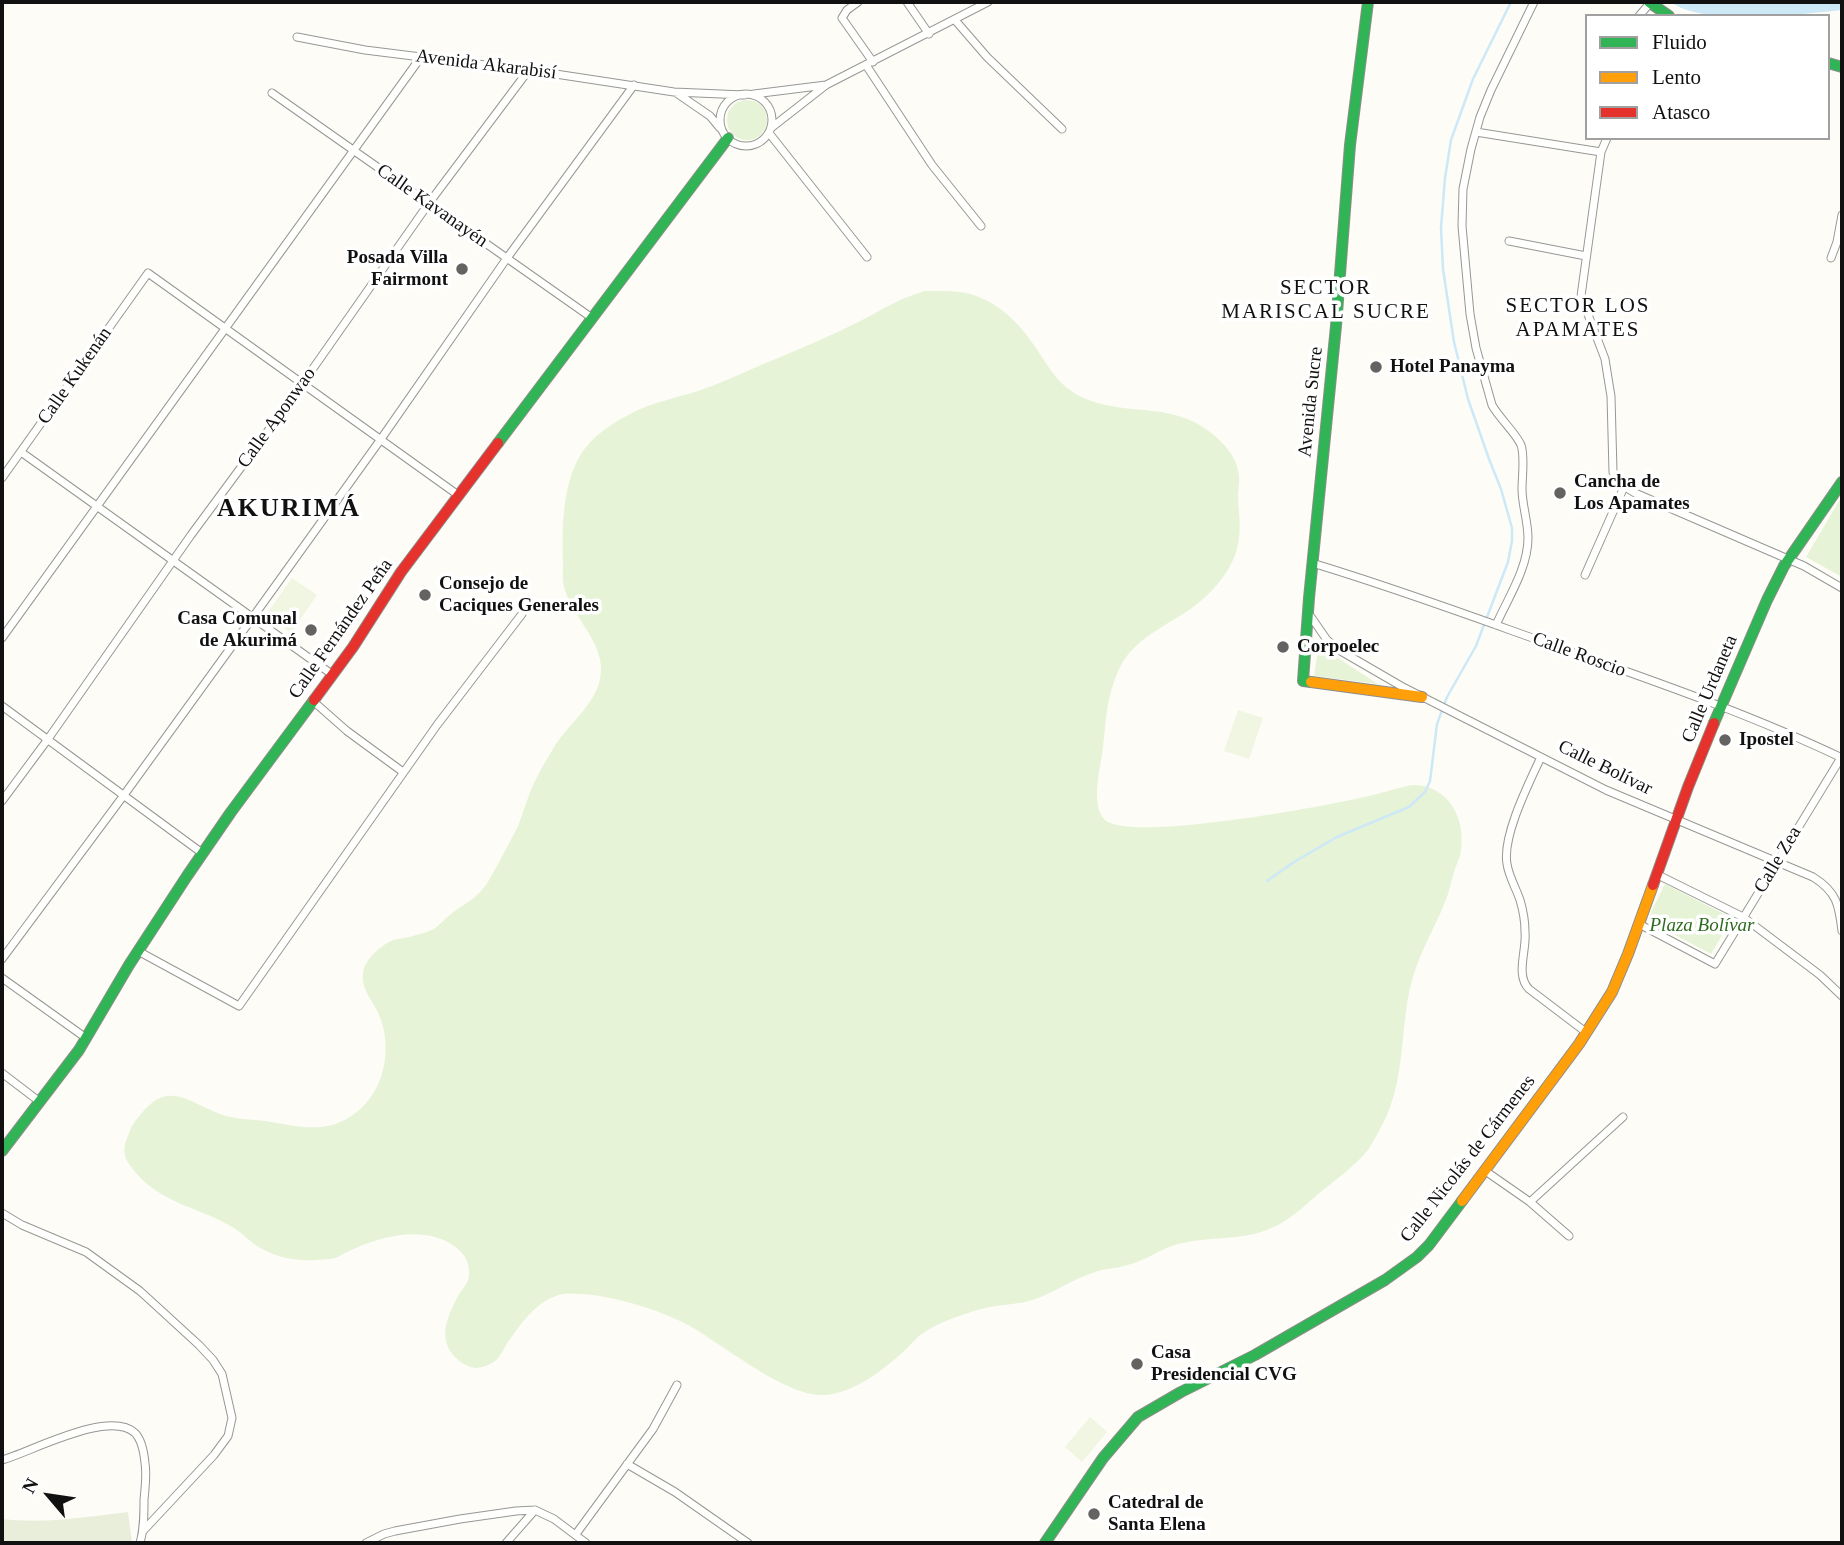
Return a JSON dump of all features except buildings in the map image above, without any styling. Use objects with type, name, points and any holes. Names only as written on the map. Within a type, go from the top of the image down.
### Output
[{"type":"main road","name":"Avenida Sucre","points":[[1303,681],[1350,145],[1368,2]]},
{"type":"main road","points":[[1649,2],[1666,14]]},
{"type":"main road","name":"Calle Fernández Peña","points":[[2,1151],[65,1070],[138,951],[230,812],[353,647],[395,581],[725,135]]},
{"type":"main road","name":"Calle Urdaneta","points":[[1639,925],[1676,820],[1767,600],[1788,559],[1842,482]]},
{"type":"main road","name":"Calle Bolívar","points":[[1303,681],[1422,696]]},
{"type":"main road","name":"Calle Nicolás de Cármenes","points":[[1045,1543],[1103,1458],[1138,1417],[1255,1355],[1385,1280],[1429,1245],[1587,1032],[1612,992],[1639,925]]},
{"type":"street","points":[[857,2],[842,18],[944,182],[981,226]]},
{"type":"street","points":[[907,2],[929,34]]},
{"type":"street","name":"Avenida Akarabisí","points":[[770,131],[826,85],[988,2]]},
{"type":"street","points":[[1494,624],[1521,568],[1528,540],[1522,490],[1521,445],[1496,412],[1489,397],[1470,314],[1462,207],[1466,169],[1486,102],[1534,2]]},
{"type":"street","points":[[955,20],[987,57],[1062,130]]},
{"type":"street","name":"Avenida Akarabisí","points":[[297,37],[365,50],[674,92],[748,95],[826,85]]},
{"type":"street","points":[[2,638],[421,57]]},
{"type":"street","name":"Calle Aponwao","points":[[2,801],[429,203],[528,71]]},
{"type":"street","points":[[2,958],[253,617],[507,258],[634,85]]},
{"type":"street","name":"Avenida Akarabisí","points":[[674,92],[710,116],[725,135]]},
{"type":"street","name":"Calle Kavanayén","points":[[272,93],[592,318]]},
{"type":"street","points":[[748,95],[757,96],[767,104],[772,115],[770,131],[760,142],[748,146],[736,144],[725,135],[720,119],[724,107],[733,99],[748,95]]},
{"type":"street","points":[[770,131],[867,257]]},
{"type":"street","points":[[1476,132],[1602,145],[1581,296],[1605,359],[1611,396],[1613,472],[1616,480],[1624,487],[1788,559],[1842,587]]},
{"type":"street","points":[[1831,258],[1842,215]]},
{"type":"street","points":[[1509,240],[1586,256]]},
{"type":"street","name":"Calle Kukenán","points":[[2,478],[148,273],[225,328]]},
{"type":"street","points":[[225,328],[458,495]]},
{"type":"street","points":[[21,452],[333,675]]},
{"type":"street","points":[[1585,575],[1624,487]]},
{"type":"street","name":"Calle Roscio","points":[[1312,563],[1481,619],[1721,706],[1842,757]]},
{"type":"street","name":"Calle Bolívar","points":[[1308,612],[1319,630],[1339,650],[1422,696],[1606,790],[1814,877],[1830,889],[1837,901],[1842,931]]},
{"type":"street","points":[[138,951],[239,1006],[403,772],[522,614]]},
{"type":"street","points":[[313,701],[347,731],[403,772]]},
{"type":"street","points":[[2,706],[202,853]]},
{"type":"street","points":[[1541,757],[1516,816],[1506,857],[1524,920],[1526,946],[1521,977],[1524,985],[1587,1032]]},
{"type":"street","name":"Calle Zea","points":[[1639,925],[1715,964],[1842,757]]},
{"type":"street","points":[[1656,874],[1743,917],[1820,975],[1842,996]]},
{"type":"street","points":[[2,978],[86,1038]]},
{"type":"street","points":[[2,1073],[40,1101]]},
{"type":"street","points":[[1530,1202],[1623,1117]]},
{"type":"street","points":[[1484,1170],[1530,1202],[1569,1236]]},
{"type":"street","points":[[2,1213],[22,1225],[86,1252],[140,1290],[214,1360],[222,1374],[232,1418],[228,1436],[143,1531]]},
{"type":"street","points":[[576,1534],[653,1429],[677,1384]]},
{"type":"street","points":[[2,1460],[93,1428],[114,1425],[132,1430],[141,1442],[146,1466],[140,1543]]},
{"type":"street","points":[[627,1464],[675,1492],[748,1543]]},
{"type":"street","points":[[506,1543],[535,1510]]},
{"type":"street","points":[[366,1543],[395,1531],[535,1510],[554,1519],[586,1543]]},
{"type":"green space","points":[[747,100],[755,101],[761,106],[766,112],[766,128],[761,134],[755,139],[747,140],[739,139],[733,134],[728,128],[727,120],[728,112],[733,106],[739,101]]},
{"type":"green space","points":[[925,291],[965,293],[991,303],[1017,324],[1069,390],[1097,403],[1167,413],[1194,422],[1221,442],[1236,463],[1240,532],[1237,549],[1228,570],[1198,604],[1139,643],[1127,655],[1116,678],[1107,710],[1097,789],[1098,807],[1105,820],[1122,826],[1190,825],[1318,806],[1416,785],[1438,792],[1458,817],[1462,840],[1460,854],[1444,905],[1413,977],[1394,1093],[1385,1119],[1368,1150],[1298,1211],[1269,1229],[1239,1237],[1183,1243],[1136,1262],[1087,1275],[1033,1300],[986,1308],[957,1317],[919,1336],[867,1380],[847,1390],[825,1395],[809,1394],[773,1379],[675,1319],[634,1304],[590,1295],[564,1294],[548,1299],[523,1322],[495,1361],[480,1367],[470,1367],[456,1358],[446,1343],[448,1319],[469,1276],[466,1259],[448,1242],[432,1236],[408,1234],[373,1241],[331,1259],[287,1258],[265,1250],[222,1221],[170,1199],[146,1183],[128,1163],[125,1145],[136,1121],[160,1098],[179,1097],[233,1118],[315,1127],[332,1125],[348,1118],[372,1096],[380,1081],[386,1048],[379,1015],[364,985],[366,964],[377,950],[391,941],[434,929],[482,890],[518,826],[544,764],[597,690],[601,668],[598,651],[569,600],[563,578],[563,522],[567,493],[575,466],[586,447],[619,420],[649,405],[722,382]]},
{"type":"green space","points":[[1842,496],[1842,577],[1806,557]]},
{"type":"green space","points":[[292,578],[317,595],[291,633],[266,615]]},
{"type":"green space","points":[[1319,643],[1341,660],[1378,684],[1314,676]]},
{"type":"green space","points":[[1238,710],[1263,718],[1249,759],[1224,751]]},
{"type":"green space","name":"Plaza Bolívar","points":[[1665,884],[1732,918],[1711,954],[1647,920]]},
{"type":"green space","points":[[1090,1417],[1107,1432],[1082,1462],[1065,1447]]},
{"type":"green space","points":[[128,1512],[132,1543],[2,1543],[2,1519],[49,1520]]},
{"type":"water","points":[[1671,2],[1842,2],[1842,10],[1800,14],[1706,14],[1686,10]]},
{"type":"waterway","points":[[1267,881],[1337,837],[1409,807],[1425,792],[1430,781],[1437,724],[1447,697],[1476,646],[1508,562],[1512,528],[1501,489],[1468,399],[1454,342],[1443,269],[1441,228],[1451,140],[1473,79],[1511,2]]},
{"type":"traffic: fast","points":[[1311,682],[1303,681],[1309,598],[1336,326],[1350,145],[1368,2]]},
{"type":"traffic: fast","points":[[1649,2],[1666,14]]},
{"type":"traffic: fast","points":[[1830,64],[1842,67]]},
{"type":"traffic: fast","points":[[498,443],[728,138]]},
{"type":"traffic: fast","points":[[1714,723],[1784,566],[1842,482]]},
{"type":"traffic: fast","points":[[2,1151],[79,1050],[129,965],[187,876],[314,700]]},
{"type":"traffic: fast","points":[[1045,1543],[1103,1458],[1138,1417],[1255,1355],[1385,1280],[1429,1245],[1462,1201]]},
{"type":"traffic: slow","points":[[1311,682],[1422,697]]},
{"type":"traffic: slow","points":[[1462,1201],[1579,1044],[1612,992],[1653,885]]},
{"type":"traffic: jam","points":[[314,700],[353,647],[401,572],[498,443]]},
{"type":"traffic: jam","points":[[1653,885],[1714,723]]},
{"type":"place","name":"Posada Villa Fairmont","points":[[462,269]]},
{"type":"place","name":"Hotel Panayma","points":[[1376,367]]},
{"type":"place","name":"Cancha de Los Apamates","points":[[1560,493]]},
{"type":"place","name":"Consejo de Caciques Generales","points":[[425,595]]},
{"type":"place","name":"Casa Comunal de Akurimá","points":[[311,630]]},
{"type":"place","name":"Corpoelec","points":[[1283,647]]},
{"type":"place","name":"Ipostel","points":[[1725,740]]},
{"type":"place","name":"Casa Presidencial CVG","points":[[1137,1364]]},
{"type":"place","name":"Catedral de Santa Elena","points":[[1094,1514]]},
{"type":"district","name":"SECTOR MARISCAL SUCRE","points":[[1326,300]]},
{"type":"district","name":"SECTOR LOS APAMATES","points":[[1578,318]]},
{"type":"district","name":"AKURIMÁ","points":[[289,509]]}]
